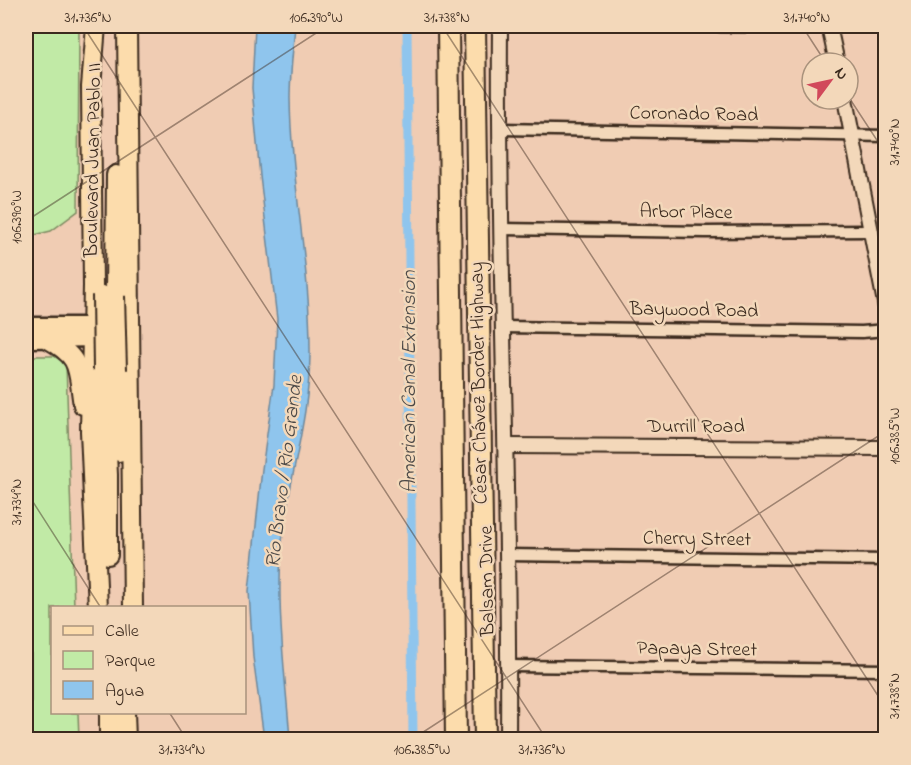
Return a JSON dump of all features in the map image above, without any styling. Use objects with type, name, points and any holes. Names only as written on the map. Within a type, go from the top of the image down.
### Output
[{"type":"highway","name":"Boulevard Juan Pablo II","points":[[98,26],[110,294]]},
{"type":"highway","points":[[90,431],[110,373],[129,332],[110,294],[91,87],[98,26]]},
{"type":"highway","name":"Boulevard Juan Pablo II","points":[[110,294],[118,26]]},
{"type":"highway","points":[[115,604],[110,294],[128,26]]},
{"type":"highway","name":"César Chávez Border Highway","points":[[448,26],[456,740]]},
{"type":"highway","name":"César Chávez Border Highway","points":[[475,26],[485,740]]},
{"type":"highway","points":[[110,294],[92,332],[110,373]]},
{"type":"highway","points":[[46,338],[69,353],[74,360],[90,431],[115,604]]},
{"type":"highway","points":[[107,714],[115,739]]},
{"type":"highway","points":[[115,739],[125,714]]},
{"type":"highway","points":[[133,714],[134,740]]},
{"type":"main road","points":[[26,326],[92,332],[129,332]]},
{"type":"main road","points":[[26,339],[92,332]]},
{"type":"street","name":"Balsam Drive","points":[[500,26],[502,327],[509,666],[508,740]]},
{"type":"street","points":[[720,26],[829,26],[834,51]]},
{"type":"street","points":[[848,111],[885,308]]},
{"type":"street","name":"Coronado Road","points":[[501,129],[885,136]]},
{"type":"street","name":"Arbor Place","points":[[501,229],[706,232],[871,231]]},
{"type":"street","name":"Baywood Road","points":[[502,327],[862,332],[885,330]]},
{"type":"street","name":"Durrill Road","points":[[506,446],[885,448]]},
{"type":"street","name":"Cherry Street","points":[[507,555],[885,560]]},
{"type":"street","name":"Papaya Street","points":[[509,666],[885,669]]},
{"type":"green space","points":[[26,26],[79,26],[78,211],[51,231],[26,237]]},
{"type":"green space","points":[[26,356],[54,356],[66,364],[74,606],[51,606],[51,714],[78,714],[79,739],[31,739],[31,638],[26,637]]},
{"type":"water","name":"Río Bravo / Rio Grande","points":[[255,26],[295,26],[290,89],[291,130],[307,291],[310,356],[307,399],[287,505],[281,552],[281,632],[290,739],[264,739],[253,657],[249,591],[274,385],[277,319],[252,88]]},
{"type":"waterway","name":"American Canal Extension","points":[[407,26],[413,740]]}]
